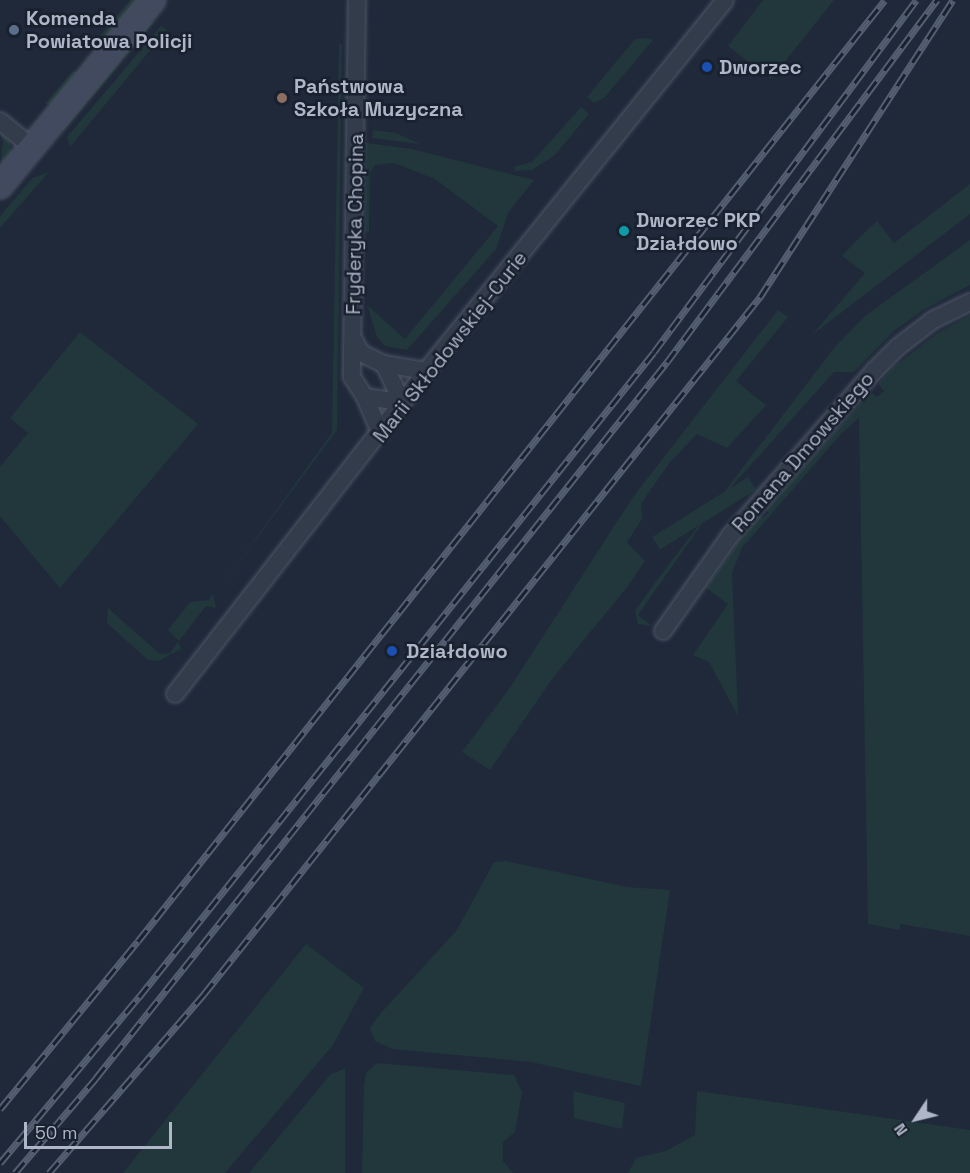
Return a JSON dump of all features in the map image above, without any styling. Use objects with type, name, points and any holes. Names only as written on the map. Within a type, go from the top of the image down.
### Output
[{"type":"street","points":[[0,186],[153,0]]},
{"type":"street","name":"Fryderyka Chopina","points":[[357,0],[354,340],[351,377],[365,397],[380,433]]},
{"type":"street","name":"Marii Skłodowskiej-Curie","points":[[175,694],[426,371],[725,0]]},
{"type":"street","points":[[0,121],[33,148]]},
{"type":"street","name":"Romana Dmowskiego","points":[[663,631],[730,536],[874,371],[898,347],[933,320],[970,302]]},
{"type":"street","name":"Fryderyka Chopina","points":[[354,340],[361,353],[384,364],[426,371]]},
{"type":"street","points":[[384,364],[402,402]]},
{"type":"street","points":[[365,397],[402,402]]},
{"type":"green space","points":[[130,0],[139,0],[103,43],[95,42]]},
{"type":"green space","points":[[763,0],[834,0],[771,79],[728,46]]},
{"type":"green space","points":[[155,21],[63,131],[58,127],[150,22]]},
{"type":"green space","points":[[161,26],[167,30],[70,147],[67,137]]},
{"type":"green space","points":[[635,39],[653,40],[604,98],[594,103],[587,97]]},
{"type":"green space","points":[[339,43],[342,45],[337,430],[217,592],[332,433]]},
{"type":"green space","points":[[73,71],[79,73],[54,104],[45,104]]},
{"type":"green space","points":[[581,107],[589,114],[555,155],[532,170],[515,171],[514,167],[532,162]]},
{"type":"green space","points":[[373,130],[396,133],[420,144],[372,138]]},
{"type":"green space","points":[[0,131],[10,142],[12,155],[0,170],[3,141]]},
{"type":"green space","points":[[366,143],[412,149],[534,180],[508,213],[496,249],[407,350],[385,346],[377,337],[367,305],[405,339],[498,226],[435,179],[394,163],[375,165],[370,174],[369,232],[365,233]]},
{"type":"green space","points":[[49,172],[0,228],[0,216],[32,178]]},
{"type":"green space","points":[[970,184],[970,214],[812,335],[865,273],[842,256],[861,236],[877,221],[894,243]]},
{"type":"green space","points":[[970,240],[970,285],[925,309],[895,330],[854,372],[834,372],[715,505],[638,615],[652,626],[638,624],[635,611],[654,584],[834,348],[865,316]]},
{"type":"green space","points":[[778,310],[788,317],[736,381],[766,405],[727,448],[697,434],[670,462],[641,504],[642,519],[627,542],[645,561],[628,586],[552,679],[490,770],[462,752],[509,689],[633,497]]},
{"type":"green space","points":[[970,315],[970,936],[901,924],[899,930],[868,924],[859,418],[841,434],[742,548],[732,573],[738,716],[709,662],[693,655],[728,604],[706,588],[742,537],[760,516],[762,518],[769,513],[766,509],[871,392],[877,397],[884,391],[878,384],[895,366],[936,334]]},
{"type":"green space","points":[[80,332],[198,424],[60,588],[0,516],[0,467],[28,433],[10,418]]},
{"type":"green space","points":[[748,477],[756,490],[660,550],[652,537]]},
{"type":"green space","points":[[213,594],[216,608],[206,606],[179,641],[168,630],[190,602],[209,600]]},
{"type":"green space","points":[[108,608],[160,654],[170,653],[178,642],[181,649],[158,661],[148,660],[107,623]]},
{"type":"green space","points":[[506,861],[627,887],[670,890],[641,1086],[531,1062],[392,1049],[375,1041],[370,1028],[380,1014],[457,930],[494,862]]},
{"type":"green space","points":[[306,944],[364,988],[333,1045],[225,1173],[123,1173]]},
{"type":"green space","points":[[377,1063],[514,1075],[522,1092],[515,1132],[503,1142],[503,1161],[513,1173],[362,1173],[364,1085],[366,1073]]},
{"type":"green space","points":[[345,1068],[345,1173],[249,1173],[330,1075]]},
{"type":"green space","points":[[573,1091],[625,1103],[622,1129],[574,1118]]},
{"type":"green space","points":[[697,1091],[970,1130],[970,1173],[628,1173],[636,1158],[666,1151],[695,1135]]},
{"type":"railway","points":[[0,1109],[138,941],[885,0]]},
{"type":"railway","points":[[0,1163],[139,997],[654,352],[916,0]]},
{"type":"railway","points":[[15,1173],[96,1078],[667,362],[937,0]]},
{"type":"railway","points":[[49,1173],[204,994],[760,297],[953,0]]},
{"type":"place","name":"Komenda Powiatowa Policji","points":[[14,30]]},
{"type":"place","name":"Dworzec","points":[[707,67]]},
{"type":"place","name":"Państwowa Szkoła Muzyczna","points":[[282,98]]},
{"type":"place","name":"Dworzec PKP Działdowo","points":[[624,231]]},
{"type":"place","name":"Działdowo","points":[[392,651]]}]
